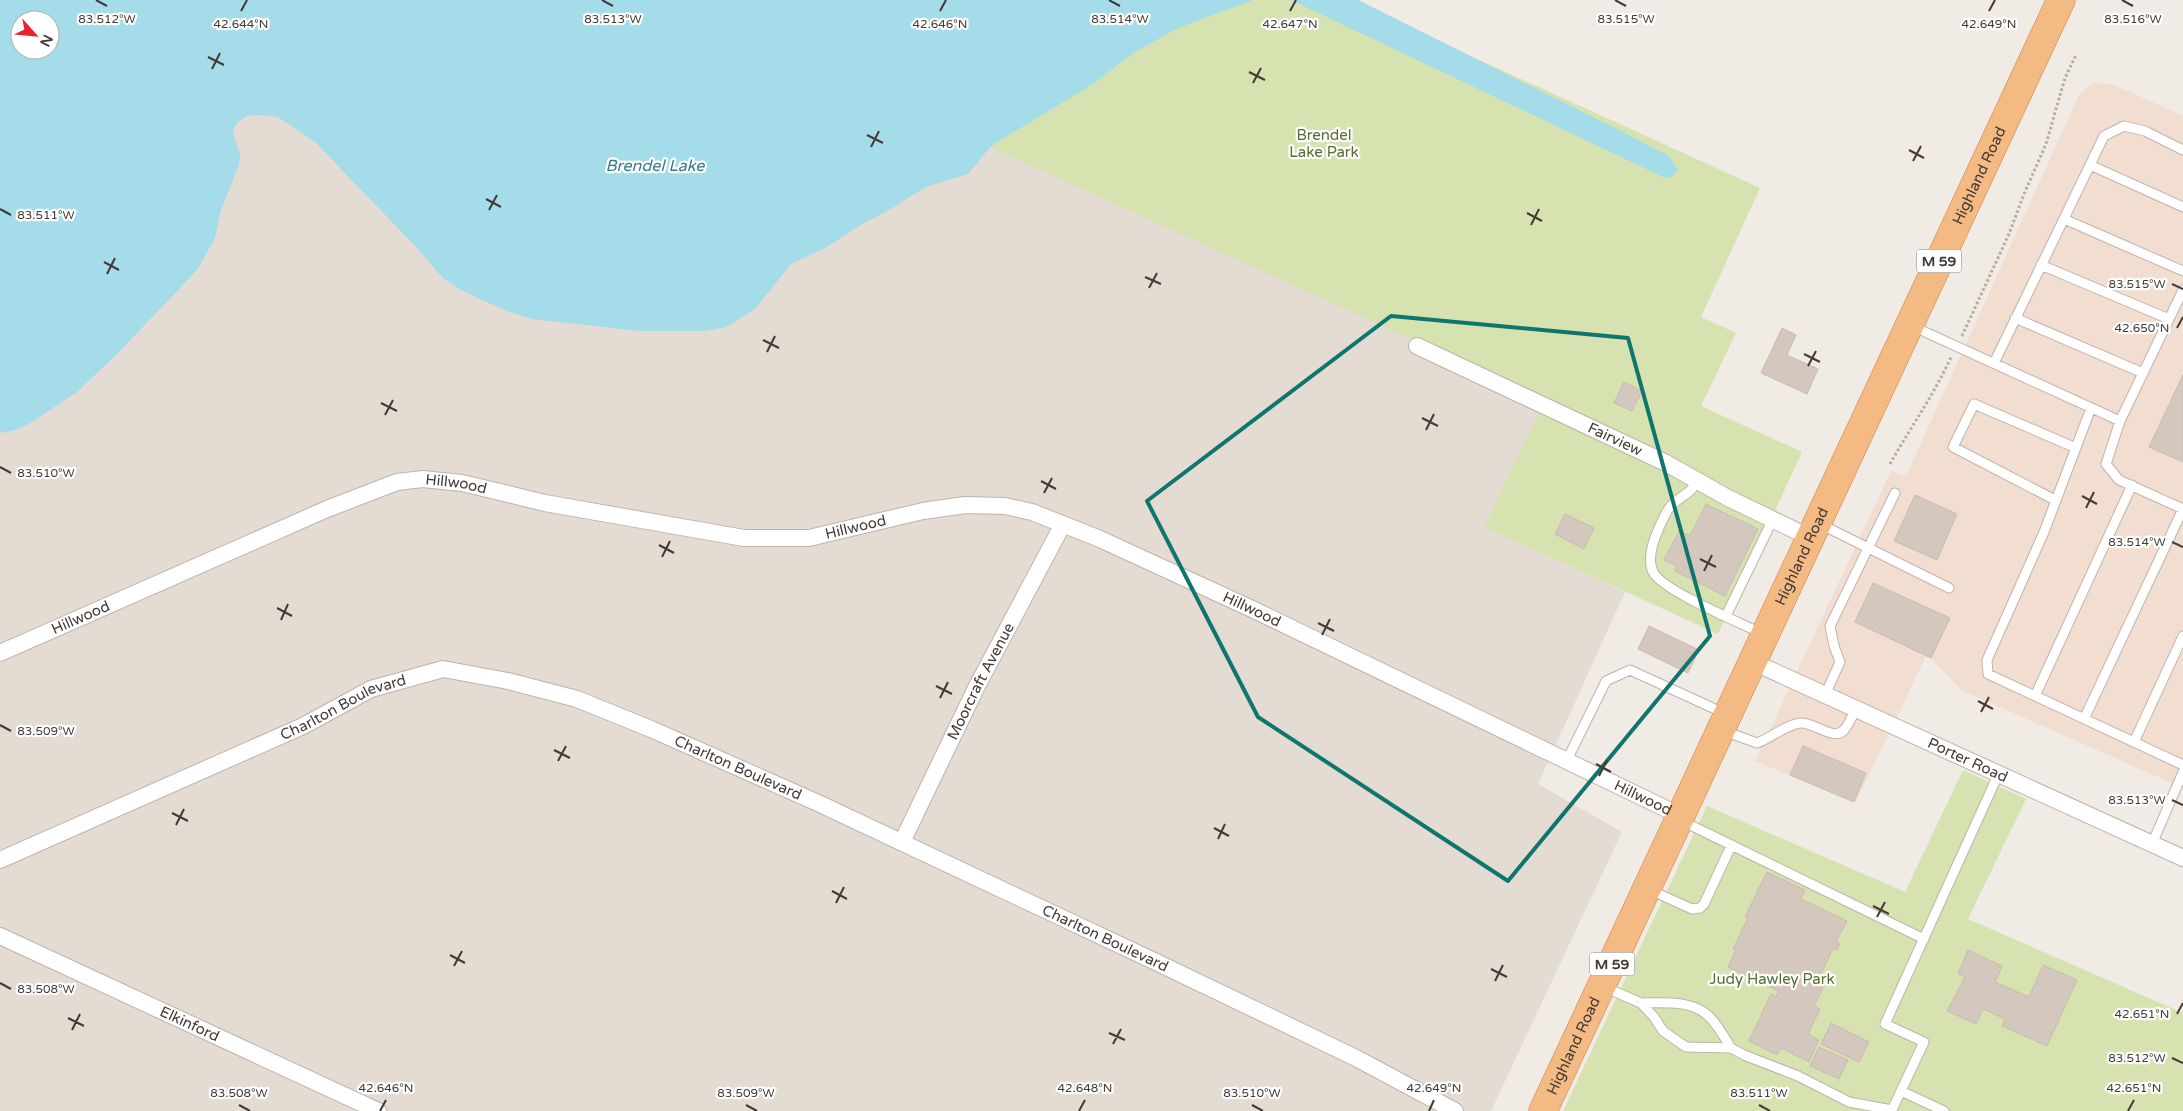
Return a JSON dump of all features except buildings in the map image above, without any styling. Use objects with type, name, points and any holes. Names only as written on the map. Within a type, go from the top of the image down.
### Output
[{"type":"highway","name":"Highland Road","points":[[1543,1111],[2060,0]]},
{"type":"street","name":"Fairview","points":[[1417,346],[1666,463],[1697,481],[1773,519],[1814,530]]},
{"type":"street","name":"Hillwood","points":[[0,653],[327,509],[397,482],[423,479],[462,483],[545,503],[744,538],[809,538],[923,511],[964,505],[1005,506],[1032,512],[1100,539],[1252,609],[1680,818]]},
{"type":"street","name":"Moorcraft Avenue","points":[[902,842],[976,688],[1063,524]]},
{"type":"street","name":"Porter Road","points":[[1753,662],[2183,858]]},
{"type":"street","name":"Charlton Boulevard","points":[[0,860],[303,726],[371,689],[443,669],[508,681],[577,699],[660,732],[902,842],[1356,1058],[1455,1111]]},
{"type":"street","name":"Elkinford","points":[[0,936],[378,1111]]},
{"type":"lane","points":[[1994,363],[2104,136],[2124,126],[2145,131],[2183,150]]},
{"type":"lane","points":[[2090,165],[2183,207]]},
{"type":"lane","points":[[2064,219],[2183,270]]},
{"type":"lane","points":[[2041,265],[2169,319]]},
{"type":"lane","points":[[2084,719],[2183,509],[2119,480],[2106,464],[2120,421],[2183,290]]},
{"type":"lane","points":[[2015,318],[2143,373]]},
{"type":"lane","points":[[1910,325],[2120,421]]},
{"type":"lane","points":[[2056,500],[1953,447],[1974,404],[2076,448]]},
{"type":"lane","points":[[2091,408],[2056,500],[1987,660],[1988,674],[2183,765]]},
{"type":"lane","points":[[1697,481],[1694,488],[1671,504],[1654,543],[1651,563],[1653,572],[1668,587],[1766,635]]},
{"type":"lane","points":[[2035,696],[2132,485]]},
{"type":"lane","points":[[1825,695],[1840,662],[1830,626],[1894,492]]},
{"type":"lane","points":[[1726,616],[1773,519]]},
{"type":"lane","points":[[1814,530],[1867,547],[1949,588]]},
{"type":"lane","points":[[2134,742],[2183,636]]},
{"type":"lane","points":[[1566,762],[1606,681],[1630,670],[1757,743],[1799,723],[1805,723],[1834,734],[1840,734],[1845,730],[1856,709]]},
{"type":"lane","points":[[2152,844],[2183,772]]},
{"type":"lane","points":[[1641,1004],[1669,1002],[1689,1006],[1706,1013],[1731,1048],[1744,1055],[1798,1076],[1850,1102],[1892,1110],[1924,1042],[1885,1024],[1998,775]]},
{"type":"lane","points":[[1680,818],[1731,846],[1924,939]]},
{"type":"lane","points":[[1647,889],[1692,909],[1700,908],[1704,904],[1731,846]]},
{"type":"lane","points":[[1602,986],[1641,1004],[1654,1017],[1663,1031],[1686,1047],[1731,1048]]},
{"type":"lane","points":[[1901,1091],[1944,1111]]},
{"type":"path","points":[[1890,464],[1931,397],[2009,234],[2046,144],[2065,78],[2076,55]]},
{"type":"highlighted area","points":[[1391,316],[1628,338],[1710,636],[1508,881],[1258,717],[1147,501]]},
{"type":"shaded area","points":[[0,0],[974,0],[1545,400],[1485,527],[1625,592],[1538,784],[1622,832],[1491,1111],[0,1111]]},
{"type":"shaded area","points":[[2093,83],[2112,84],[2183,116],[2183,788],[1961,690],[1927,654],[1856,802],[1755,761],[1891,471],[1906,476],[2079,95]]},
{"type":"green space","name":"Brendel Lake Park","points":[[974,0],[1348,0],[1760,188],[1701,317],[1736,333],[1701,406],[1802,452],[1718,634],[1484,527],[1545,400],[920,115]]},
{"type":"green space","name":"Judy Hawley Park","points":[[1963,770],[2026,799],[1968,919],[2183,1013],[2183,1111],[1563,1111],[1707,806],[1905,892]]},
{"type":"water","name":"Brendel Lake","points":[[0,0],[1253,0],[1178,28],[1135,52],[1093,84],[991,146],[968,174],[929,186],[917,192],[825,248],[791,264],[755,309],[727,327],[704,331],[640,331],[532,319],[506,311],[459,289],[443,278],[418,249],[315,142],[278,117],[247,116],[238,122],[234,128],[233,134],[240,153],[239,165],[221,210],[215,238],[197,270],[117,354],[77,392],[29,424],[15,430],[0,433]]},
{"type":"water","points":[[1291,0],[1358,0],[1669,156],[1678,170],[1670,178],[1663,177]]}]
